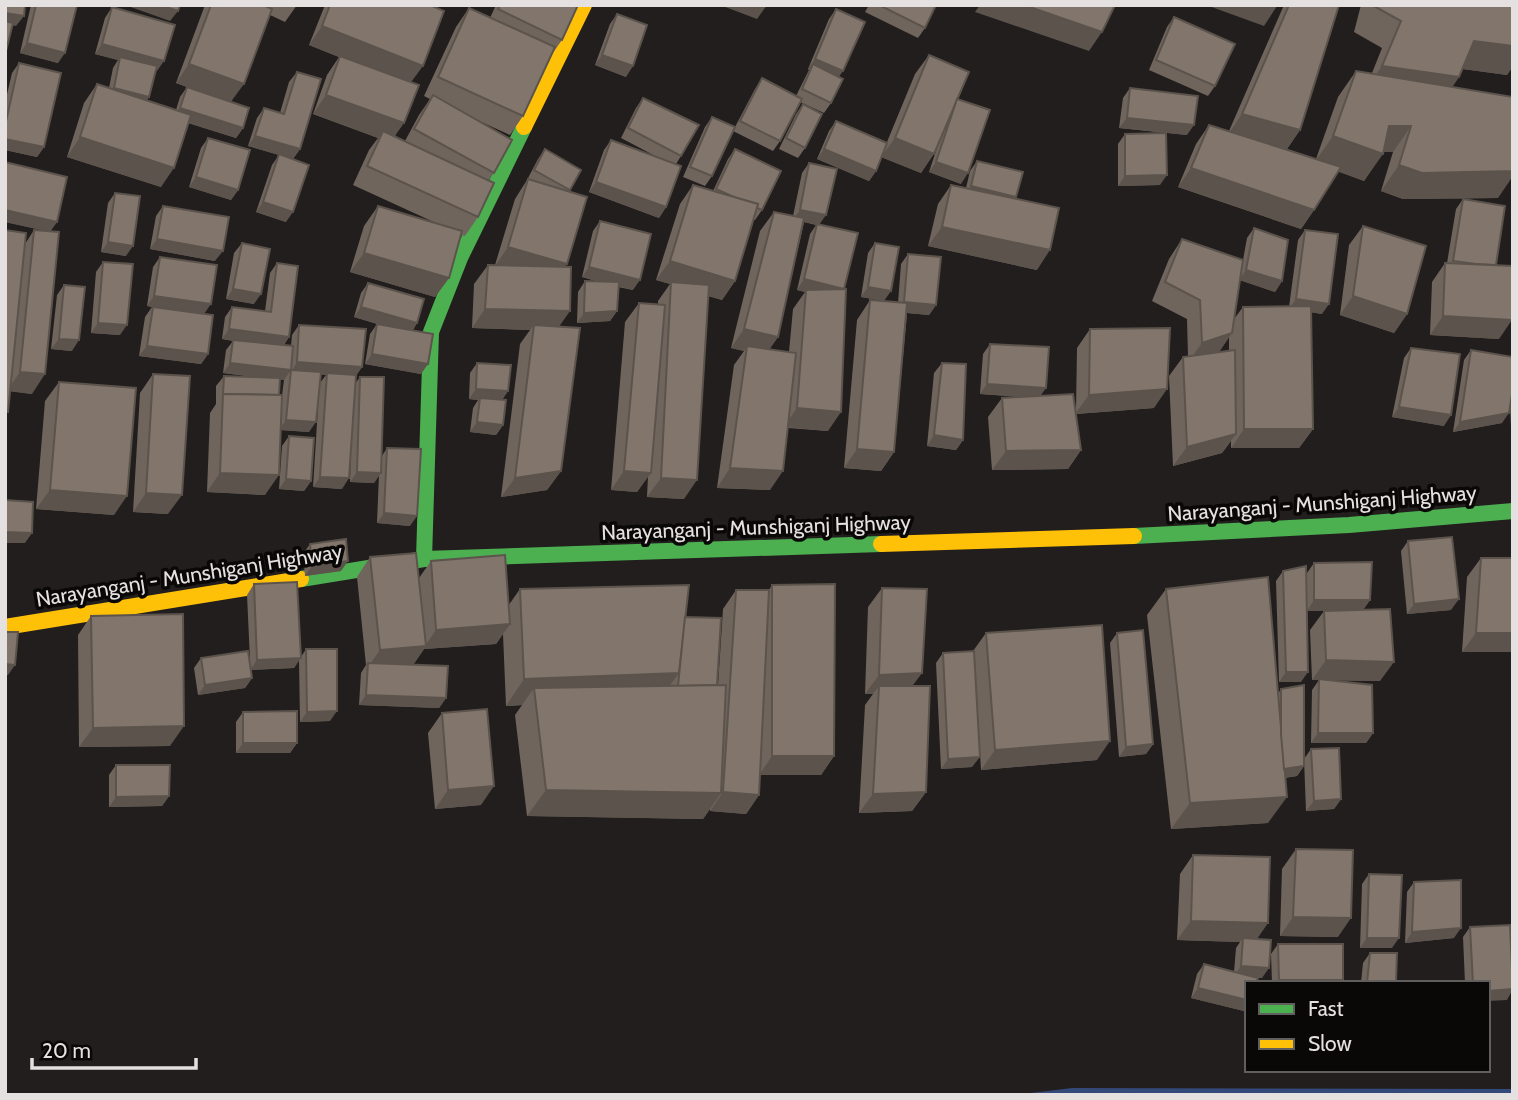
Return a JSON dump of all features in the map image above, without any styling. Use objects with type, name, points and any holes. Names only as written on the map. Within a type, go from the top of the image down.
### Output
[{"type":"main road","points":[[424,559],[434,321],[460,258],[583,5]]},
{"type":"main road","name":"Narayanganj - Munshiganj Highway","points":[[5,627],[424,559],[1111,537],[1349,525],[1513,511]]},
{"type":"water","points":[[1072,1088],[1513,1089],[1513,1095],[1014,1095]]},
{"type":"building","points":[[5,5],[25,5],[24,16],[5,13]]},
{"type":"building","points":[[36,5],[77,5],[65,53],[27,43]]},
{"type":"building","points":[[160,5],[180,5],[178,11]]},
{"type":"building","points":[[211,5],[263,5],[272,9],[244,84],[189,64]]},
{"type":"building","points":[[330,5],[430,5],[444,11],[423,66],[322,26]]},
{"type":"building","points":[[500,5],[578,5],[562,40],[498,9]]},
{"type":"building","points":[[879,5],[936,5],[925,28]]},
{"type":"building","points":[[1024,5],[1115,5],[1102,32]]},
{"type":"building","points":[[1289,5],[1339,5],[1300,130],[1242,114]]},
{"type":"building","points":[[1372,5],[1513,5],[1513,46],[1474,41],[1459,77],[1382,66],[1401,21]]},
{"type":"building","points":[[112,7],[175,25],[164,61],[102,44]]},
{"type":"building","points":[[469,8],[555,47],[523,116],[438,77]]},
{"type":"building","points":[[836,9],[865,22],[843,71],[815,59]]},
{"type":"building","points":[[617,14],[647,25],[633,66],[602,55]]},
{"type":"building","points":[[1174,17],[1235,44],[1215,86],[1156,60]]},
{"type":"building","points":[[5,21],[13,23],[5,55]]},
{"type":"building","points":[[929,55],[969,72],[934,154],[895,138]]},
{"type":"building","points":[[340,56],[419,85],[404,123],[326,95]]},
{"type":"building","points":[[120,57],[157,66],[149,97],[114,88]]},
{"type":"building","points":[[19,63],[61,73],[44,147],[5,139],[5,126]]},
{"type":"building","points":[[813,64],[843,79],[831,103],[802,89]]},
{"type":"building","points":[[1356,71],[1513,97],[1513,171],[1422,173],[1399,165],[1411,126],[1389,126],[1383,154],[1333,136]]},
{"type":"building","points":[[297,72],[321,79],[300,149],[255,136],[264,108],[284,114]]},
{"type":"building","points":[[762,78],[802,99],[780,141],[740,121]]},
{"type":"building","points":[[97,84],[191,115],[174,168],[80,137]]},
{"type":"building","points":[[187,87],[249,108],[243,128],[180,108]]},
{"type":"building","points":[[1130,88],[1198,96],[1194,125],[1127,118]]},
{"type":"building","points":[[433,95],[512,140],[494,173],[414,129]]},
{"type":"building","points":[[643,98],[699,125],[681,156],[628,128]]},
{"type":"building","points":[[957,99],[990,110],[968,173],[936,162]]},
{"type":"building","points":[[803,104],[822,114],[805,148],[786,138]]},
{"type":"building","points":[[712,117],[735,127],[712,176],[690,167]]},
{"type":"building","points":[[836,121],[887,143],[876,171],[824,149]]},
{"type":"building","points":[[1209,125],[1341,167],[1314,210],[1191,168]]},
{"type":"building","points":[[383,131],[494,183],[478,217],[367,166]]},
{"type":"building","points":[[1166,133],[1167,175],[1125,176],[1125,134]]},
{"type":"building","points":[[208,138],[250,150],[238,190],[196,177]]},
{"type":"building","points":[[611,140],[681,166],[666,207],[596,182]]},
{"type":"building","points":[[545,149],[581,170],[570,190],[534,170]]},
{"type":"building","points":[[735,149],[781,171],[762,210],[757,208],[758,204],[716,189]]},
{"type":"building","points":[[279,154],[309,165],[293,212],[263,202]]},
{"type":"building","points":[[977,161],[1023,172],[1016,197],[971,186]]},
{"type":"building","points":[[5,162],[67,177],[57,222],[5,210]]},
{"type":"building","points":[[809,163],[837,169],[826,215],[800,210]]},
{"type":"building","points":[[528,179],[587,197],[567,264],[508,247]]},
{"type":"building","points":[[693,185],[758,204],[735,281],[670,261]]},
{"type":"building","points":[[951,185],[1059,208],[1050,250],[942,227]]},
{"type":"building","points":[[115,193],[140,196],[133,246],[108,242]]},
{"type":"building","points":[[1463,199],[1505,206],[1496,265],[1453,261]]},
{"type":"building","points":[[163,206],[229,217],[223,251],[157,239]]},
{"type":"building","points":[[378,206],[462,231],[449,278],[364,253]]},
{"type":"building","points":[[774,212],[804,218],[778,337],[744,329]]},
{"type":"building","points":[[600,221],[651,234],[640,280],[589,267]]},
{"type":"building","points":[[817,224],[858,233],[844,289],[804,279]]},
{"type":"building","points":[[1363,226],[1426,246],[1407,314],[1353,296]]},
{"type":"building","points":[[1254,228],[1288,240],[1282,281],[1246,270]]},
{"type":"building","points":[[5,230],[26,233],[8,412],[5,411]]},
{"type":"building","points":[[34,230],[59,232],[45,374],[20,372]]},
{"type":"building","points":[[1305,230],[1338,234],[1329,304],[1296,299]]},
{"type":"building","points":[[1182,239],[1243,260],[1232,333],[1202,343],[1200,300],[1165,282]]},
{"type":"building","points":[[242,243],[270,249],[261,294],[233,289]]},
{"type":"building","points":[[875,243],[899,247],[891,291],[868,287]]},
{"type":"building","points":[[908,254],[941,257],[936,305],[904,302]]},
{"type":"building","points":[[160,257],[217,265],[211,304],[154,296]]},
{"type":"building","points":[[103,262],[133,264],[127,325],[98,323]]},
{"type":"building","points":[[277,263],[298,266],[289,337],[229,329],[232,307],[271,312]]},
{"type":"building","points":[[1445,263],[1513,266],[1512,320],[1443,316]]},
{"type":"building","points":[[488,265],[571,267],[570,311],[485,309]]},
{"type":"building","points":[[585,281],[619,282],[617,311],[584,313]]},
{"type":"building","points":[[671,282],[709,285],[697,480],[661,478]]},
{"type":"building","points":[[368,283],[424,299],[417,323],[361,307]]},
{"type":"building","points":[[64,285],[85,287],[79,340],[59,339]]},
{"type":"building","points":[[846,289],[841,412],[797,408],[806,290]]},
{"type":"building","points":[[870,300],[907,303],[894,452],[857,449]]},
{"type":"building","points":[[639,303],[665,305],[651,473],[624,471]]},
{"type":"building","points":[[1311,306],[1313,429],[1244,429],[1243,307]]},
{"type":"building","points":[[153,307],[213,315],[208,354],[147,346]]},
{"type":"building","points":[[377,324],[433,334],[428,364],[372,354]]},
{"type":"building","points":[[299,325],[366,329],[362,367],[297,362]]},
{"type":"building","points":[[534,325],[580,328],[561,471],[515,478]]},
{"type":"building","points":[[1170,328],[1167,389],[1089,395],[1090,329]]},
{"type":"building","points":[[233,340],[293,346],[291,370],[230,363]]},
{"type":"building","points":[[990,344],[1049,347],[1046,388],[987,384]]},
{"type":"building","points":[[747,346],[796,353],[783,471],[730,468]]},
{"type":"building","points":[[1411,348],[1460,354],[1451,415],[1399,407]]},
{"type":"building","points":[[1235,350],[1236,434],[1187,447],[1183,357]]},
{"type":"building","points":[[1471,350],[1513,357],[1513,388],[1509,413],[1460,422]]},
{"type":"building","points":[[477,363],[511,365],[508,391],[476,389]]},
{"type":"building","points":[[942,363],[966,364],[963,440],[934,435]]},
{"type":"building","points":[[291,370],[321,372],[316,422],[286,420]]},
{"type":"building","points":[[327,373],[356,375],[349,478],[320,477]]},
{"type":"building","points":[[153,374],[190,376],[182,495],[146,493]]},
{"type":"building","points":[[224,376],[280,378],[279,395],[223,394]]},
{"type":"building","points":[[360,377],[384,377],[381,473],[357,472]]},
{"type":"building","points":[[59,382],[136,388],[127,496],[50,490]]},
{"type":"building","points":[[223,394],[282,395],[279,475],[220,473]]},
{"type":"building","points":[[1073,394],[1081,450],[1006,451],[1002,398]]},
{"type":"building","points":[[480,398],[506,400],[503,425],[477,422]]},
{"type":"building","points":[[289,436],[314,438],[311,481],[286,479]]},
{"type":"building","points":[[387,448],[421,449],[417,516],[384,513]]},
{"type":"building","points":[[5,500],[33,502],[32,533],[5,532]]},
{"type":"building","points":[[1452,537],[1459,599],[1414,604],[1408,541]]},
{"type":"building","points":[[346,539],[348,561],[312,566],[310,544]]},
{"type":"building","points":[[416,553],[426,646],[380,650],[370,557]]},
{"type":"building","points":[[505,555],[510,624],[436,630],[431,561]]},
{"type":"building","points":[[1481,558],[1513,558],[1513,633],[1476,633]]},
{"type":"building","points":[[1372,562],[1370,600],[1314,600],[1314,563]]},
{"type":"building","points":[[1306,566],[1308,672],[1286,672],[1283,571]]},
{"type":"building","points":[[1268,577],[1287,797],[1190,803],[1166,589]]},
{"type":"building","points":[[297,582],[301,658],[257,660],[254,584]]},
{"type":"building","points":[[835,584],[834,756],[772,756],[772,585]]},
{"type":"building","points":[[689,585],[679,673],[524,679],[520,589]]},
{"type":"building","points":[[882,588],[927,589],[922,673],[879,675]]},
{"type":"building","points":[[736,590],[769,590],[759,795],[723,792]]},
{"type":"building","points":[[1390,609],[1394,662],[1326,660],[1324,611]]},
{"type":"building","points":[[183,614],[184,726],[93,728],[91,616]]},
{"type":"building","points":[[685,617],[721,618],[717,685],[678,686]]},
{"type":"building","points":[[1102,625],[1110,741],[995,750],[986,633]]},
{"type":"building","points":[[1143,630],[1153,744],[1126,747],[1117,633]]},
{"type":"building","points":[[5,632],[18,632],[15,665],[5,664]]},
{"type":"building","points":[[306,649],[337,649],[337,711],[307,712]]},
{"type":"building","points":[[248,651],[252,678],[205,685],[201,658]]},
{"type":"building","points":[[974,651],[980,757],[948,759],[943,653]]},
{"type":"building","points":[[368,663],[448,666],[446,698],[366,695]]},
{"type":"building","points":[[1319,679],[1372,685],[1373,733],[1318,733]]},
{"type":"building","points":[[726,685],[721,793],[546,790],[534,688]]},
{"type":"building","points":[[1304,685],[1304,766],[1284,769],[1281,689]]},
{"type":"building","points":[[879,686],[930,686],[926,792],[873,794]]},
{"type":"building","points":[[487,709],[494,786],[448,790],[442,713]]},
{"type":"building","points":[[297,711],[297,743],[243,743],[243,712]]},
{"type":"building","points":[[1339,748],[1341,799],[1314,801],[1311,749]]},
{"type":"building","points":[[116,765],[170,765],[169,796],[116,797]]},
{"type":"building","points":[[1296,849],[1353,850],[1351,918],[1293,917]]},
{"type":"building","points":[[1193,855],[1270,857],[1268,923],[1191,921]]},
{"type":"building","points":[[1369,874],[1402,875],[1399,938],[1367,938]]},
{"type":"building","points":[[1461,880],[1461,928],[1412,932],[1414,882]]},
{"type":"building","points":[[1510,925],[1513,989],[1490,991],[1490,981],[1473,981],[1470,927]]},
{"type":"building","points":[[1243,938],[1271,940],[1269,968],[1241,966]]},
{"type":"building","points":[[1278,944],[1343,944],[1343,980],[1279,980]]},
{"type":"building","points":[[1370,953],[1397,953],[1396,981],[1367,981]]},
{"type":"building","points":[[1204,964],[1258,978],[1257,981],[1245,981],[1245,1000],[1198,988]]},
{"type":"traffic: fast","points":[[424,559],[431,332],[460,258],[524,127]]},
{"type":"traffic: fast","points":[[1134,536],[1349,525],[1513,511]]},
{"type":"traffic: fast","points":[[301,579],[424,559],[881,544]]},
{"type":"traffic: slow","points":[[524,127],[584,5]]},
{"type":"traffic: slow","points":[[881,544],[1134,536]]},
{"type":"traffic: slow","points":[[5,627],[301,579]]}]
